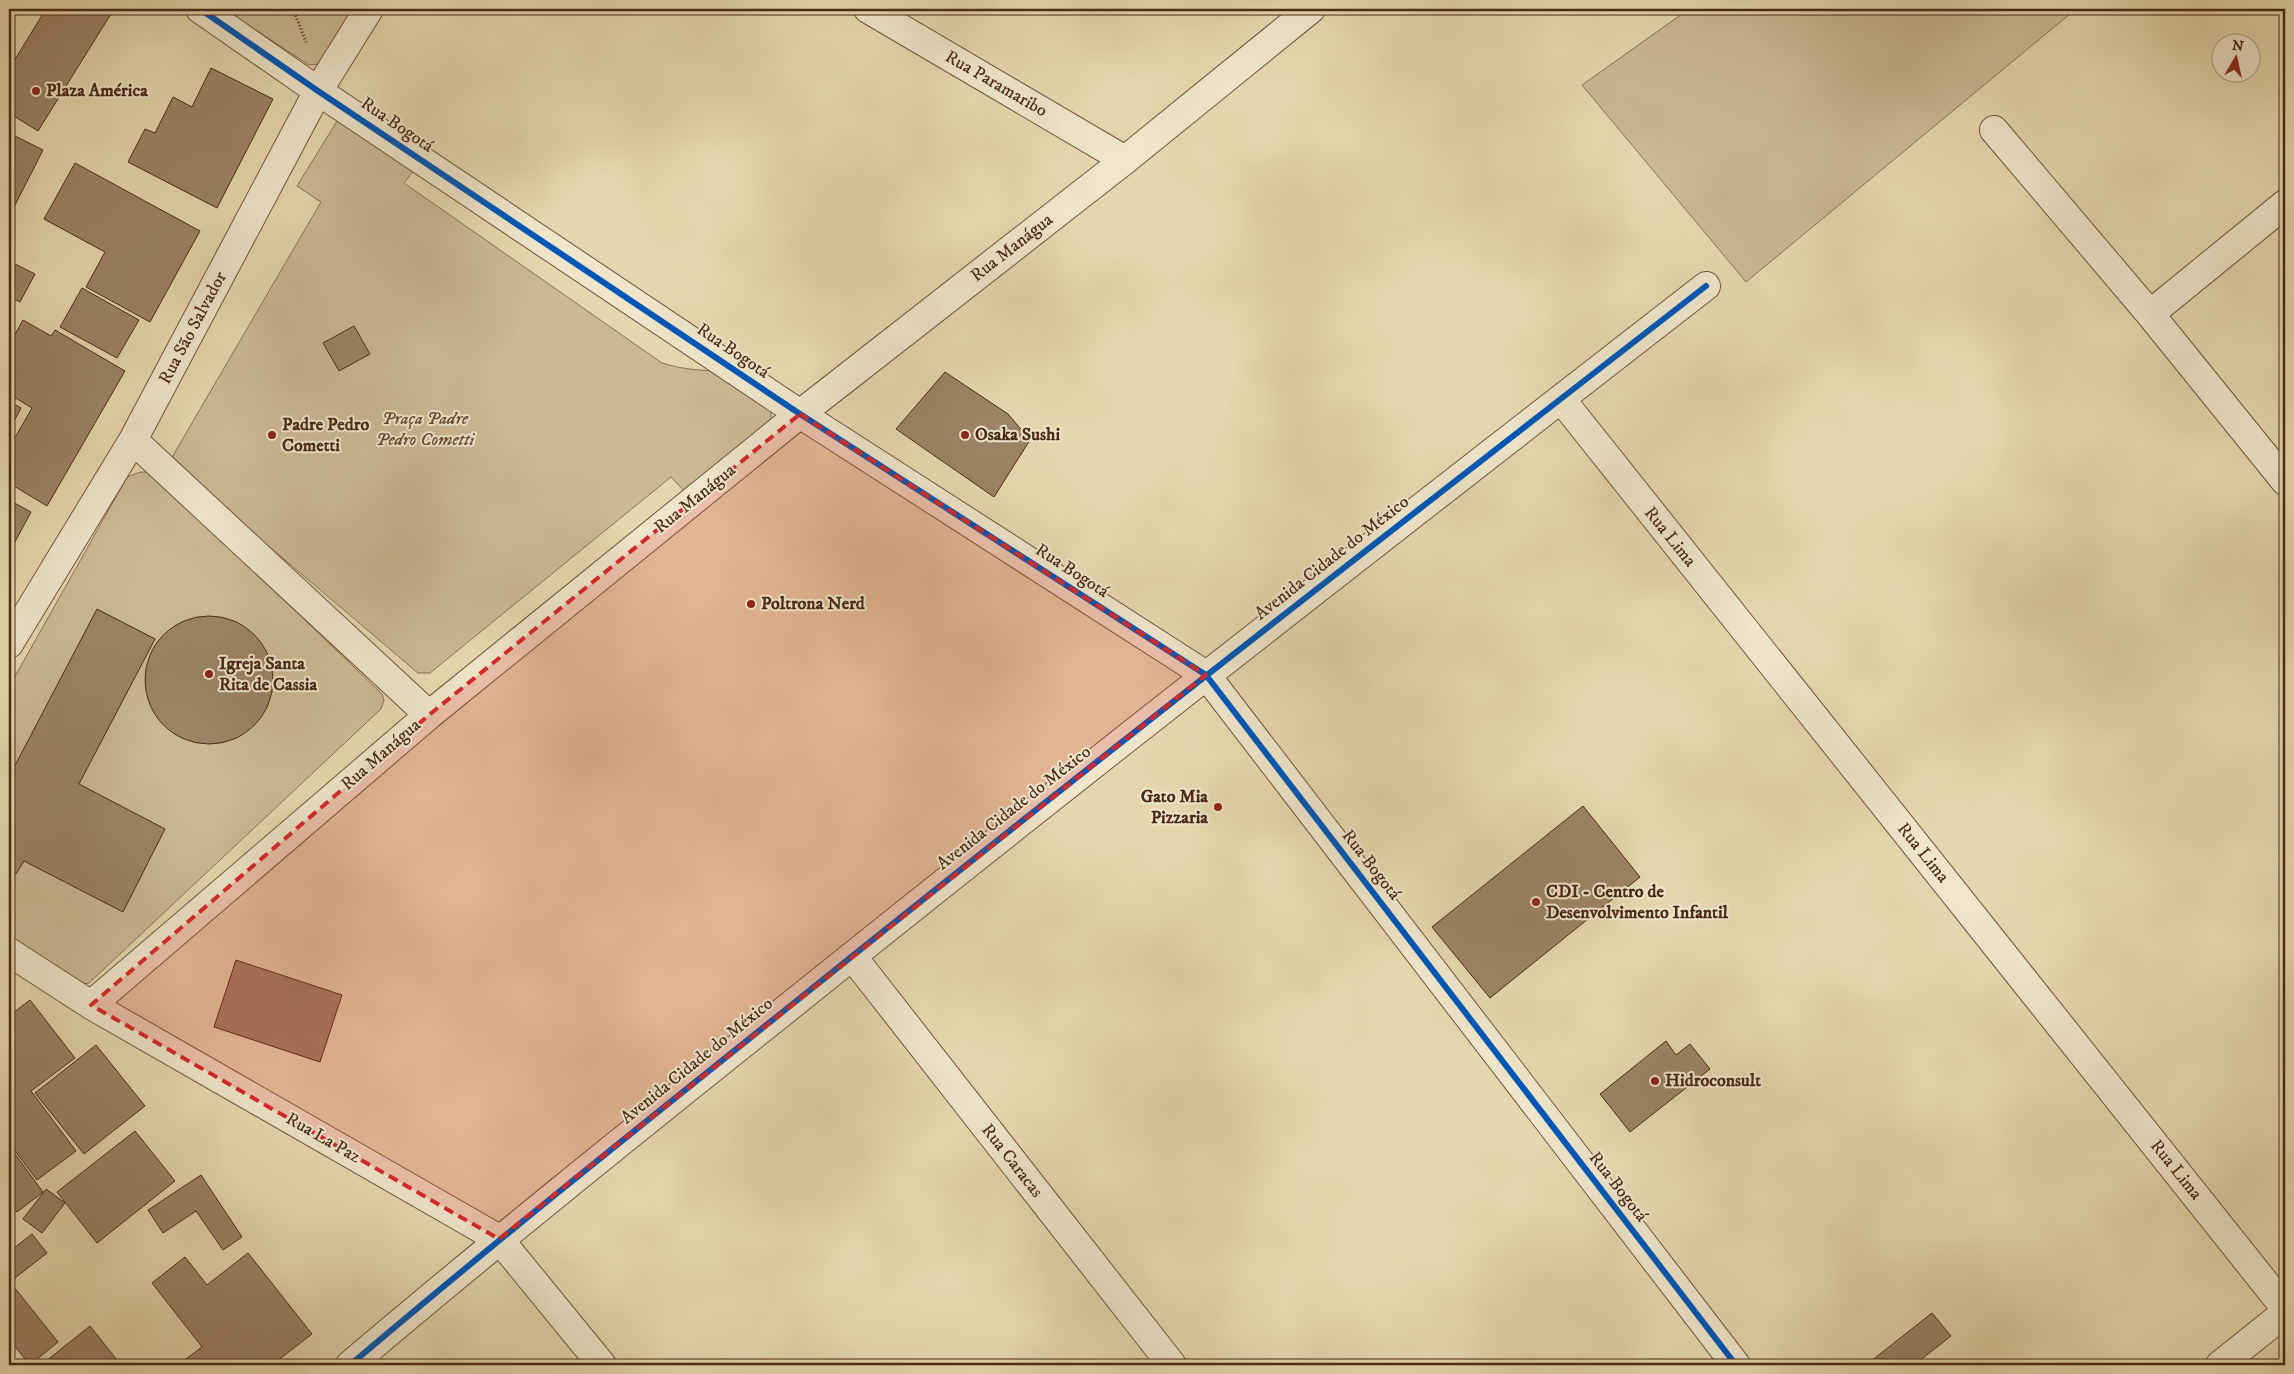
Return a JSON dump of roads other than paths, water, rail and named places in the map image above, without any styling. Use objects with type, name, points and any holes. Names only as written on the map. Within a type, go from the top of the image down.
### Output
[{"type":"street","name":"Rua Bogotá","points":[[200,9],[318,91],[800,414],[1206,675],[1736,1365]]},
{"type":"street","name":"Rua São Salvador","points":[[9,644],[133,440],[318,91],[369,9]]},
{"type":"street","name":"Rua Paramaribo","points":[[868,9],[1125,160]]},
{"type":"street","name":"Rua Manágua","points":[[91,1005],[429,714],[800,414],[1125,160],[1311,9]]},
{"type":"street","points":[[1994,130],[2150,314],[2285,481]]},
{"type":"street","points":[[2150,314],[2285,204]]},
{"type":"street","name":"Avenida Cidade do México","points":[[350,1365],[499,1239],[852,956],[1206,675],[1706,286]]},
{"type":"street","name":"Rua Lima","points":[[1561,399],[2285,1308]]},
{"type":"street","points":[[133,440],[429,714]]},
{"type":"street","name":"Rua La Paz","points":[[9,952],[91,1005],[499,1239],[602,1365]]},
{"type":"street","name":"Rua Caracas","points":[[852,956],[1172,1365]]},
{"type":"street","points":[[2220,1365],[2285,1313]]},
{"type":"place","name":"Plaza América","points":[[36,91]]},
{"type":"place","name":"Padre Pedro Cometti","points":[[272,435]]},
{"type":"place","name":"Osaka Sushi","points":[[965,435]]},
{"type":"place","name":"Poltrona Nerd","points":[[751,604]]},
{"type":"place","name":"Igreja Santa Rita de Cassia","points":[[209,674]]},
{"type":"place","name":"Gato Mia Pizzaria","points":[[1218,807]]},
{"type":"place","name":"CDI - Centro de Desenvolvimento Infantil","points":[[1536,902]]},
{"type":"place","name":"Hidroconsult","points":[[1655,1081]]},
{"type":"park label","name":"Praça Padre Pedro Cometti","points":[[425,429]]}]
